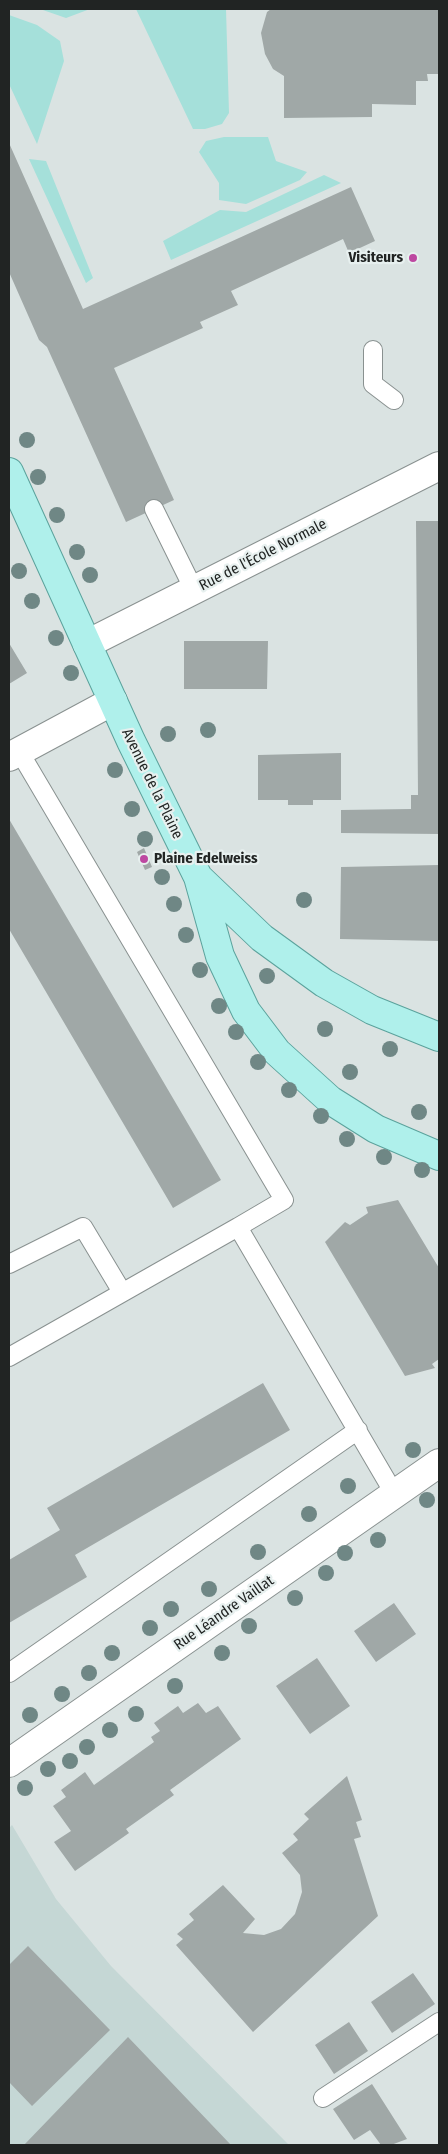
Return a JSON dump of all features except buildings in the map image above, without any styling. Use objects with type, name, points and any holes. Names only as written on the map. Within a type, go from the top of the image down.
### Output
[{"type":"main road","name":"Avenue de la Plaine","points":[[9,472],[113,701],[198,877],[220,956],[233,987],[246,1010],[277,1052],[310,1084],[352,1116],[401,1142],[439,1156]]},
{"type":"main road","points":[[198,877],[262,938],[324,983],[372,1010],[439,1037]]},
{"type":"street","name":"Rue de l'École Normale","points":[[87,644],[439,466]]},
{"type":"street","points":[[14,754],[113,701]]},
{"type":"street","name":"Rue Léandre Vaillat","points":[[9,1764],[439,1463]]},
{"type":"lane","points":[[373,350],[373,384],[394,400]]},
{"type":"lane","points":[[154,509],[194,590]]},
{"type":"lane","points":[[9,1357],[284,1200],[14,754]]},
{"type":"lane","points":[[9,1264],[83,1227],[122,1292]]},
{"type":"lane","points":[[238,1227],[395,1495]]},
{"type":"lane","points":[[9,1673],[358,1430]]},
{"type":"lane","points":[[323,2098],[439,2022]]},
{"type":"shaded area","points":[[40,9],[90,9],[66,18]]},
{"type":"shaded area","points":[[136,9],[226,9],[229,113],[222,124],[205,129],[193,129]]},
{"type":"shaded area","points":[[9,15],[37,25],[60,41],[64,61],[37,144],[9,84]]},
{"type":"shaded area","points":[[224,137],[268,137],[276,161],[307,172],[300,180],[246,204],[219,200],[219,183],[199,152],[206,141]]},
{"type":"shaded area","points":[[29,159],[46,161],[93,278],[86,283]]},
{"type":"shaded area","points":[[324,175],[341,183],[171,260],[163,241],[220,210],[246,212]]},
{"type":"shaded area","points":[[12,1825],[56,1899],[111,1966],[289,2145],[9,2145],[9,1828]]},
{"type":"place","name":"Visiteurs","points":[[413,258]]},
{"type":"place","name":"Plaine Edelweiss","points":[[144,859]]}]
